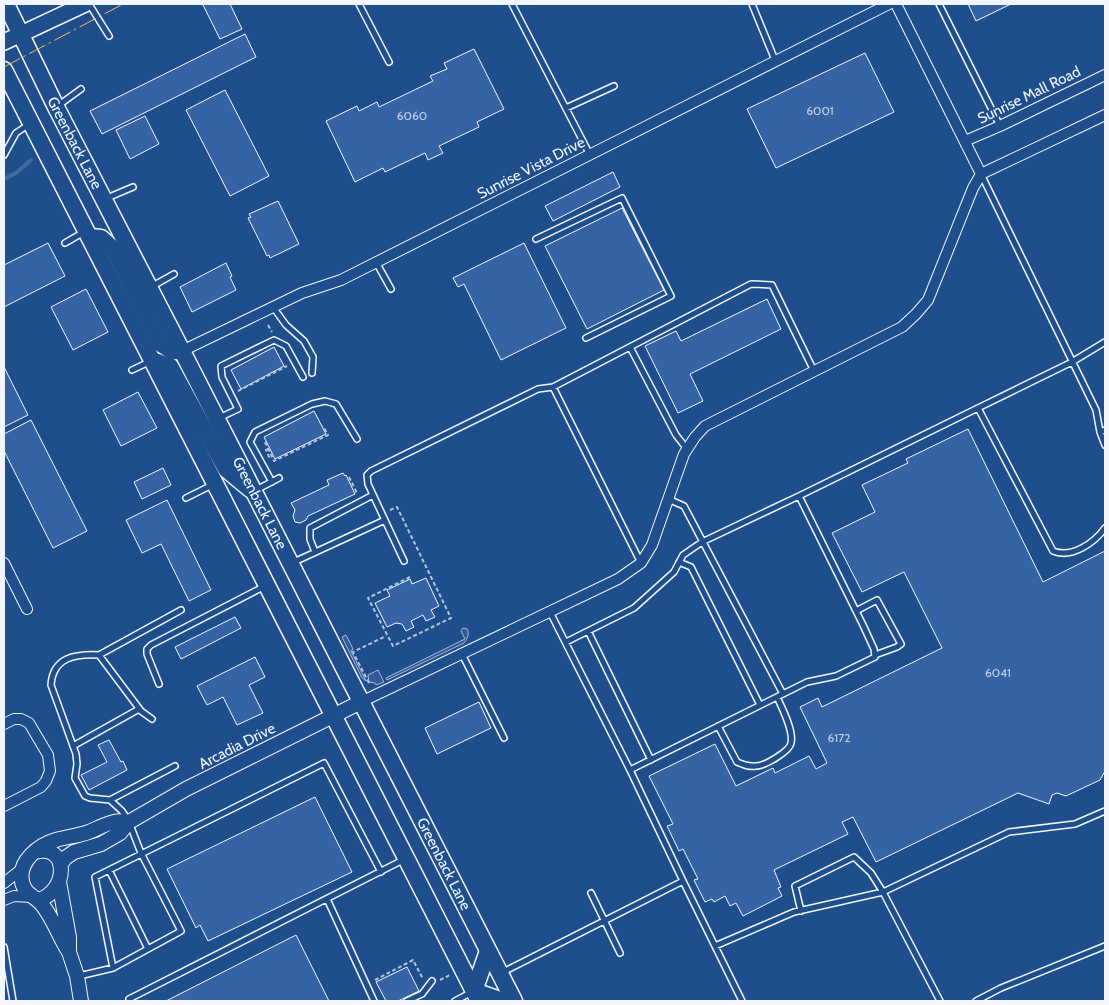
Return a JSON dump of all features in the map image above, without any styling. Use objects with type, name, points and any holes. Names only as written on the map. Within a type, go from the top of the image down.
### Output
[{"type":"main road","name":"Greenback Lane","points":[[6,4],[56,107],[514,1001]]},
{"type":"main road","points":[[4,42],[85,4]]},
{"type":"main road","name":"Greenback Lane","points":[[4,70],[152,360],[185,433],[215,484],[477,996]]},
{"type":"main road","points":[[88,234],[101,238],[113,249],[160,344],[172,351],[182,351]]},
{"type":"main road","points":[[152,360],[170,366],[226,469],[254,492]]},
{"type":"main road","points":[[488,951],[477,996],[503,1001]]},
{"type":"street","name":"Sunrise Vista Drive","points":[[182,351],[302,293],[341,280],[889,4]]},
{"type":"street","points":[[896,4],[981,174]]},
{"type":"street","name":"Sunrise Mall Road","points":[[965,141],[1000,126],[1105,74]]},
{"type":"street","points":[[361,702],[618,579],[641,563],[652,545],[687,449],[705,426],[902,327],[928,300],[973,188],[981,174],[1105,115]]},
{"type":"street","points":[[4,562],[27,610]]},
{"type":"street","name":"Arcadia Drive","points":[[61,864],[65,858],[74,852],[101,844],[120,833],[129,822],[186,790],[361,702]]},
{"type":"street","points":[[4,724],[21,719],[29,723],[48,755],[50,771],[41,787],[4,806]]},
{"type":"street","name":"Arcadia Drive","points":[[35,852],[49,843],[83,834],[115,821],[129,822]]},
{"type":"street","points":[[69,952],[60,940],[49,914],[23,886],[21,875],[23,868],[35,852],[43,850],[53,853],[61,864],[59,882],[69,937],[69,952],[81,1001]]},
{"type":"street","points":[[4,883],[23,868]]},
{"type":"street","points":[[4,900],[14,896],[35,898],[50,894],[59,882]]},
{"type":"lane","points":[[89,4],[109,36]]},
{"type":"lane","points":[[360,4],[389,62]]},
{"type":"lane","points":[[512,4],[590,155]]},
{"type":"lane","points":[[752,4],[775,60]]},
{"type":"lane","points":[[939,4],[1000,126]]},
{"type":"lane","points":[[566,108],[614,86]]},
{"type":"lane","points":[[56,107],[81,90]]},
{"type":"lane","points":[[4,155],[16,134],[30,123]]},
{"type":"lane","points":[[981,174],[1096,410],[1103,431],[1105,445]]},
{"type":"lane","points":[[104,200],[133,187]]},
{"type":"lane","points":[[536,239],[622,198],[671,296],[586,338]]},
{"type":"lane","points":[[65,243],[88,234]]},
{"type":"lane","points":[[376,262],[390,289]]},
{"type":"lane","points":[[149,288],[174,274]]},
{"type":"lane","points":[[404,561],[367,479],[367,475],[371,471],[538,389],[553,387],[751,284],[772,285],[814,372]]},
{"type":"lane","points":[[273,307],[286,325],[304,341],[313,357],[312,372]]},
{"type":"lane","points":[[217,419],[238,410],[222,377],[221,366],[274,340],[286,346],[303,377]]},
{"type":"lane","points":[[566,642],[634,608],[674,572],[683,554],[702,542],[1072,362],[1105,342]]},
{"type":"lane","points":[[630,347],[676,435],[687,449]]},
{"type":"lane","points":[[132,370],[152,360]]},
{"type":"lane","points":[[553,387],[641,563]]},
{"type":"lane","points":[[272,482],[250,442],[255,432],[312,404],[325,401],[336,404],[357,439]]},
{"type":"lane","points":[[978,408],[1053,551],[1063,553],[1076,550],[1095,539],[1105,528]]},
{"type":"lane","points":[[254,492],[279,478]]},
{"type":"lane","points":[[186,498],[215,484]]},
{"type":"lane","points":[[315,552],[310,539],[310,528],[373,495]]},
{"type":"lane","points":[[799,496],[856,611],[875,655]]},
{"type":"lane","points":[[668,499],[684,506],[780,696],[791,733],[791,743],[787,751],[759,766],[748,767],[737,762],[718,726]]},
{"type":"lane","points":[[291,564],[383,517]]},
{"type":"lane","points":[[679,562],[691,567],[760,705]]},
{"type":"lane","points":[[158,684],[148,659],[147,652],[151,645],[266,585]]},
{"type":"lane","points":[[630,770],[807,682],[836,676],[869,660],[875,655],[897,648],[900,644],[879,601],[876,600],[856,611]]},
{"type":"lane","points":[[76,976],[113,968],[181,931],[141,854],[129,822],[122,811],[110,800],[85,796],[76,778],[77,764],[73,746],[51,686],[52,674],[59,665],[71,656],[81,654],[99,655],[181,610]]},
{"type":"lane","points":[[550,612],[630,770],[742,1001]]},
{"type":"lane","points":[[588,631],[651,760]]},
{"type":"lane","points":[[462,654],[504,738]]},
{"type":"lane","points":[[99,655],[140,709],[152,719]]},
{"type":"lane","points":[[73,746],[140,709]]},
{"type":"lane","points":[[113,968],[95,877],[324,763],[381,872]]},
{"type":"lane","points":[[110,800],[175,766]]},
{"type":"lane","points":[[715,946],[800,910],[883,892],[1009,832],[1076,824],[1105,811]]},
{"type":"lane","points":[[800,910],[795,886],[854,857],[871,873],[883,892],[940,1001]]},
{"type":"lane","points":[[129,999],[406,859]]},
{"type":"lane","points":[[109,870],[148,949]]},
{"type":"lane","points":[[500,974],[683,881]]},
{"type":"lane","points":[[591,893],[620,953]]},
{"type":"lane","points":[[327,899],[374,1001]]},
{"type":"lane","points":[[976,1001],[1001,988],[1105,946]]},
{"type":"lane","points":[[4,947],[13,1001]]},
{"type":"lane","points":[[407,1001],[422,994],[431,980]]},
{"type":"lane","points":[[455,1001],[477,996]]},
{"type":"path","points":[[268,326],[274,340]]},
{"type":"path","points":[[230,392],[236,391],[287,366],[283,359]]},
{"type":"path","points":[[265,442],[274,461],[328,434],[324,426]]},
{"type":"path","points":[[383,517],[397,507],[451,618],[393,646],[386,636],[368,598],[410,576]]},
{"type":"path","points":[[369,683],[353,652],[386,636]]},
{"type":"path","points":[[366,984],[413,960],[423,979],[431,980]]},
{"type":"path","points":[[440,980],[456,972]]},
{"type":"shaded area","points":[[463,628],[467,629],[468,633],[464,643],[387,680],[386,678],[465,639],[461,631]]},
{"type":"shaded area","points":[[346,635],[353,649],[351,651],[366,681],[362,678],[342,637]]},
{"type":"shaded area","points":[[378,670],[384,682],[376,685],[369,682],[368,675]]},
{"type":"building","points":[[230,4],[242,29],[220,39],[203,5]]},
{"type":"building","points":[[968,4],[1011,4],[976,21]]},
{"type":"building","points":[[245,34],[256,57],[102,134],[90,111]]},
{"type":"building","points":[[474,49],[504,109],[477,122],[479,127],[439,146],[443,153],[428,160],[425,153],[385,172],[383,168],[355,182],[326,121],[357,106],[359,111],[377,102],[379,107],[433,81],[430,76],[447,69],[444,63]]},
{"type":"building","points":[[865,53],[894,112],[776,168],[747,109]]},
{"type":"building","points":[[225,90],[269,176],[230,196],[186,110]]},
{"type":"building","points":[[145,116],[159,144],[130,159],[116,130]]},
{"type":"building","points":[[613,172],[620,187],[553,221],[545,206]]},
{"type":"building","points":[[278,201],[299,244],[270,258],[269,255],[267,256],[248,218],[251,217],[249,214]]},
{"type":"building","points":[[622,208],[664,290],[587,329],[545,246]]},
{"type":"building","points":[[48,243],[65,276],[4,307],[4,265]]},
{"type":"building","points":[[524,243],[566,328],[501,360],[464,284],[458,287],[453,278]]},
{"type":"building","points":[[226,263],[236,290],[192,312],[180,287]]},
{"type":"building","points":[[86,289],[108,332],[73,350],[51,307]]},
{"type":"building","points":[[767,299],[781,329],[690,374],[703,401],[678,413],[645,346],[676,331],[681,341]]},
{"type":"building","points":[[274,347],[284,366],[241,389],[231,370]]},
{"type":"building","points":[[4,367],[28,415],[4,427]]},
{"type":"building","points":[[138,392],[157,428],[121,446],[103,410]]},
{"type":"building","points":[[314,411],[326,434],[275,459],[264,437]]},
{"type":"building","points":[[31,420],[87,531],[53,548],[4,451],[4,434]]},
{"type":"building","points":[[968,429],[1043,582],[1105,551],[1105,771],[1100,780],[1066,796],[1057,793],[1052,795],[1049,804],[1018,793],[876,862],[853,817],[842,822],[848,834],[774,870],[781,887],[778,888],[782,896],[743,916],[736,903],[730,906],[725,896],[714,902],[712,899],[705,902],[694,880],[698,879],[683,849],[679,851],[667,826],[673,824],[649,776],[715,744],[736,786],[773,768],[775,773],[809,756],[816,769],[827,763],[800,707],[818,698],[822,707],[942,648],[904,572],[862,592],[832,533],[875,512],[862,485],[908,463],[906,459]]},
{"type":"building","points":[[163,468],[171,485],[142,499],[134,482]]},
{"type":"building","points":[[343,473],[346,475],[355,494],[308,516],[306,520],[300,523],[295,522],[293,516],[295,510],[291,503],[329,485],[327,480]]},
{"type":"building","points":[[167,500],[211,590],[189,601],[161,544],[142,553],[126,520]]},
{"type":"building","points":[[426,578],[439,606],[431,610],[435,617],[426,621],[423,615],[411,621],[414,627],[406,631],[402,624],[396,623],[387,627],[375,603],[390,596],[387,590],[410,579],[412,584]]},
{"type":"building","points":[[235,617],[241,628],[181,659],[175,647]]},
{"type":"building","points":[[255,657],[265,677],[249,685],[263,713],[237,725],[223,697],[207,705],[197,686]]},
{"type":"building","points":[[479,702],[491,728],[437,754],[425,728]]},
{"type":"building","points":[[109,740],[127,770],[89,790],[81,775],[107,762],[98,745]]},
{"type":"building","points":[[315,797],[352,872],[208,941],[200,925],[196,928],[167,869]]},
{"type":"building","points":[[296,935],[329,1001],[166,1001]]},
{"type":"building","points":[[407,967],[419,991],[398,1001],[386,1001],[376,982]]},
{"type":"waterway","points":[[4,179],[16,173],[31,160]]},
{"type":"power","points":[[4,67],[123,4]]}]
